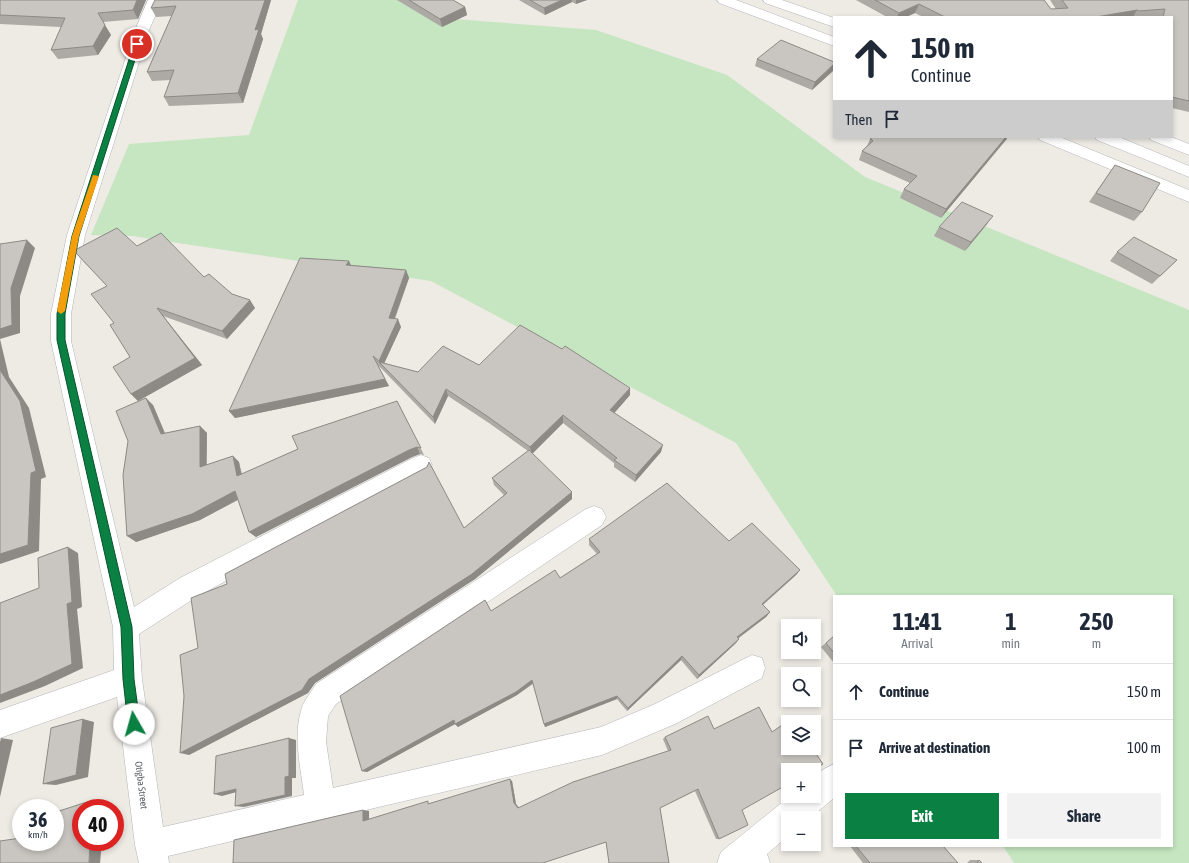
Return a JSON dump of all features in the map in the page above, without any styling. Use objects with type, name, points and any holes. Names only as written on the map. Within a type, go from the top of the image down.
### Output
[{"type":"street","name":"Otigba Street","points":[[152,854],[128,679],[126,627],[61,340],[61,314],[76,236],[142,30],[155,0]]},
{"type":"street","points":[[724,0],[833,42]]},
{"type":"street","points":[[770,0],[833,23]]},
{"type":"street","points":[[1048,138],[1189,196]]},
{"type":"street","points":[[1106,138],[1129,146],[1189,172]]},
{"type":"street","points":[[1159,138],[1189,150]]},
{"type":"street","points":[[126,627],[189,587],[421,466]]},
{"type":"street","points":[[320,805],[312,735],[314,712],[326,694],[594,517]]},
{"type":"street","points":[[152,854],[320,805],[602,741],[665,714],[752,668]]},
{"type":"street","points":[[0,724],[128,679]]},
{"type":"street","points":[[821,790],[833,780]]},
{"type":"street","points":[[745,859],[806,803]]},
{"type":"green space","points":[[298,0],[403,0],[454,19],[596,30],[727,75],[865,177],[1189,310],[1189,863],[1014,863],[1004,847],[1173,847],[1173,595],[836,595],[736,443],[431,281],[132,236],[91,235],[129,144],[249,135]]},
{"type":"building","points":[[0,0],[137,0],[133,10],[98,13],[105,25],[93,46],[51,50],[65,18],[0,15]]},
{"type":"building","points":[[155,0],[265,0],[255,30],[259,29],[238,93],[164,97],[174,70],[147,72],[176,6],[151,8]]},
{"type":"building","points":[[409,0],[453,0],[465,7],[440,19]]},
{"type":"building","points":[[530,0],[562,0],[544,8]]},
{"type":"building","points":[[875,0],[1044,0],[1051,9],[1068,8],[1062,0],[1189,0],[1189,101],[1173,97],[1173,16],[1163,16],[1165,9],[1137,10],[1102,16],[943,16],[919,4],[899,13]]},
{"type":"building","points":[[781,40],[833,62],[833,65],[815,82],[757,59]]},
{"type":"building","points":[[1005,138],[946,209],[904,189],[917,176],[862,151],[873,141],[870,139]]},
{"type":"building","points":[[1115,165],[1160,183],[1142,212],[1096,193]]},
{"type":"building","points":[[962,202],[993,216],[971,242],[939,227]]},
{"type":"building","points":[[117,228],[137,246],[161,233],[204,277],[209,274],[232,294],[250,300],[222,331],[157,308],[195,358],[131,394],[113,367],[130,357],[110,325],[114,323],[91,294],[107,286],[75,252],[75,250]]},
{"type":"building","points":[[1134,237],[1177,260],[1160,276],[1117,252]]},
{"type":"building","points":[[27,240],[11,288],[12,325],[0,329],[0,244]]},
{"type":"building","points":[[300,258],[349,261],[346,265],[406,270],[389,318],[398,319],[379,361],[373,356],[385,379],[229,411]]},
{"type":"building","points":[[520,325],[562,349],[565,346],[630,388],[610,410],[663,445],[636,475],[614,460],[617,458],[563,415],[530,447],[446,389],[433,417],[379,362],[418,372],[443,346],[479,365]]},
{"type":"building","points":[[0,370],[20,401],[36,471],[31,473],[28,545],[0,554]]},
{"type":"building","points":[[146,398],[161,434],[200,426],[200,467],[233,456],[237,476],[298,449],[292,436],[397,401],[421,448],[417,447],[409,450],[249,532],[235,491],[192,514],[127,536],[123,475],[128,441],[116,411]]},
{"type":"building","points":[[529,450],[572,492],[472,574],[309,679],[302,690],[180,753],[184,696],[180,655],[198,648],[191,598],[227,584],[225,574],[427,467],[429,462],[464,528],[507,493],[492,478]]},
{"type":"building","points":[[667,483],[729,541],[752,523],[800,570],[762,604],[770,612],[737,637],[739,639],[699,675],[682,656],[628,708],[617,696],[544,724],[532,680],[516,692],[455,724],[454,720],[362,771],[340,696],[485,600],[491,611],[555,570],[560,578],[600,552],[589,539]]},
{"type":"building","points":[[68,547],[72,602],[67,604],[72,664],[0,695],[0,603],[39,588],[38,558]]},
{"type":"building","points":[[833,637],[833,652],[826,643]]},
{"type":"building","points":[[759,707],[772,732],[781,726],[781,755],[817,755],[823,764],[821,765],[821,763],[781,763],[781,788],[742,810],[748,825],[719,839],[698,789],[660,808],[669,863],[609,863],[606,842],[543,863],[233,863],[234,840],[363,810],[363,821],[428,801],[428,804],[510,779],[514,803],[518,808],[573,782],[671,750],[665,737],[708,716],[714,729]]},
{"type":"building","points":[[83,719],[76,775],[43,784],[51,728]]},
{"type":"building","points":[[289,738],[289,776],[285,777],[285,795],[235,806],[236,789],[214,794],[216,756]]},
{"type":"building","points":[[72,807],[72,851],[90,851],[89,863],[0,863],[0,841],[12,839],[12,851],[64,851],[64,809]]},
{"type":"building","points":[[857,847],[944,847],[958,863],[870,863]]},
{"type":"slow traffic","points":[[61,311],[76,236],[96,176]]},
{"type":"route","points":[[134,724],[128,679],[126,627],[61,340],[61,314],[76,236],[137,44]]}]
